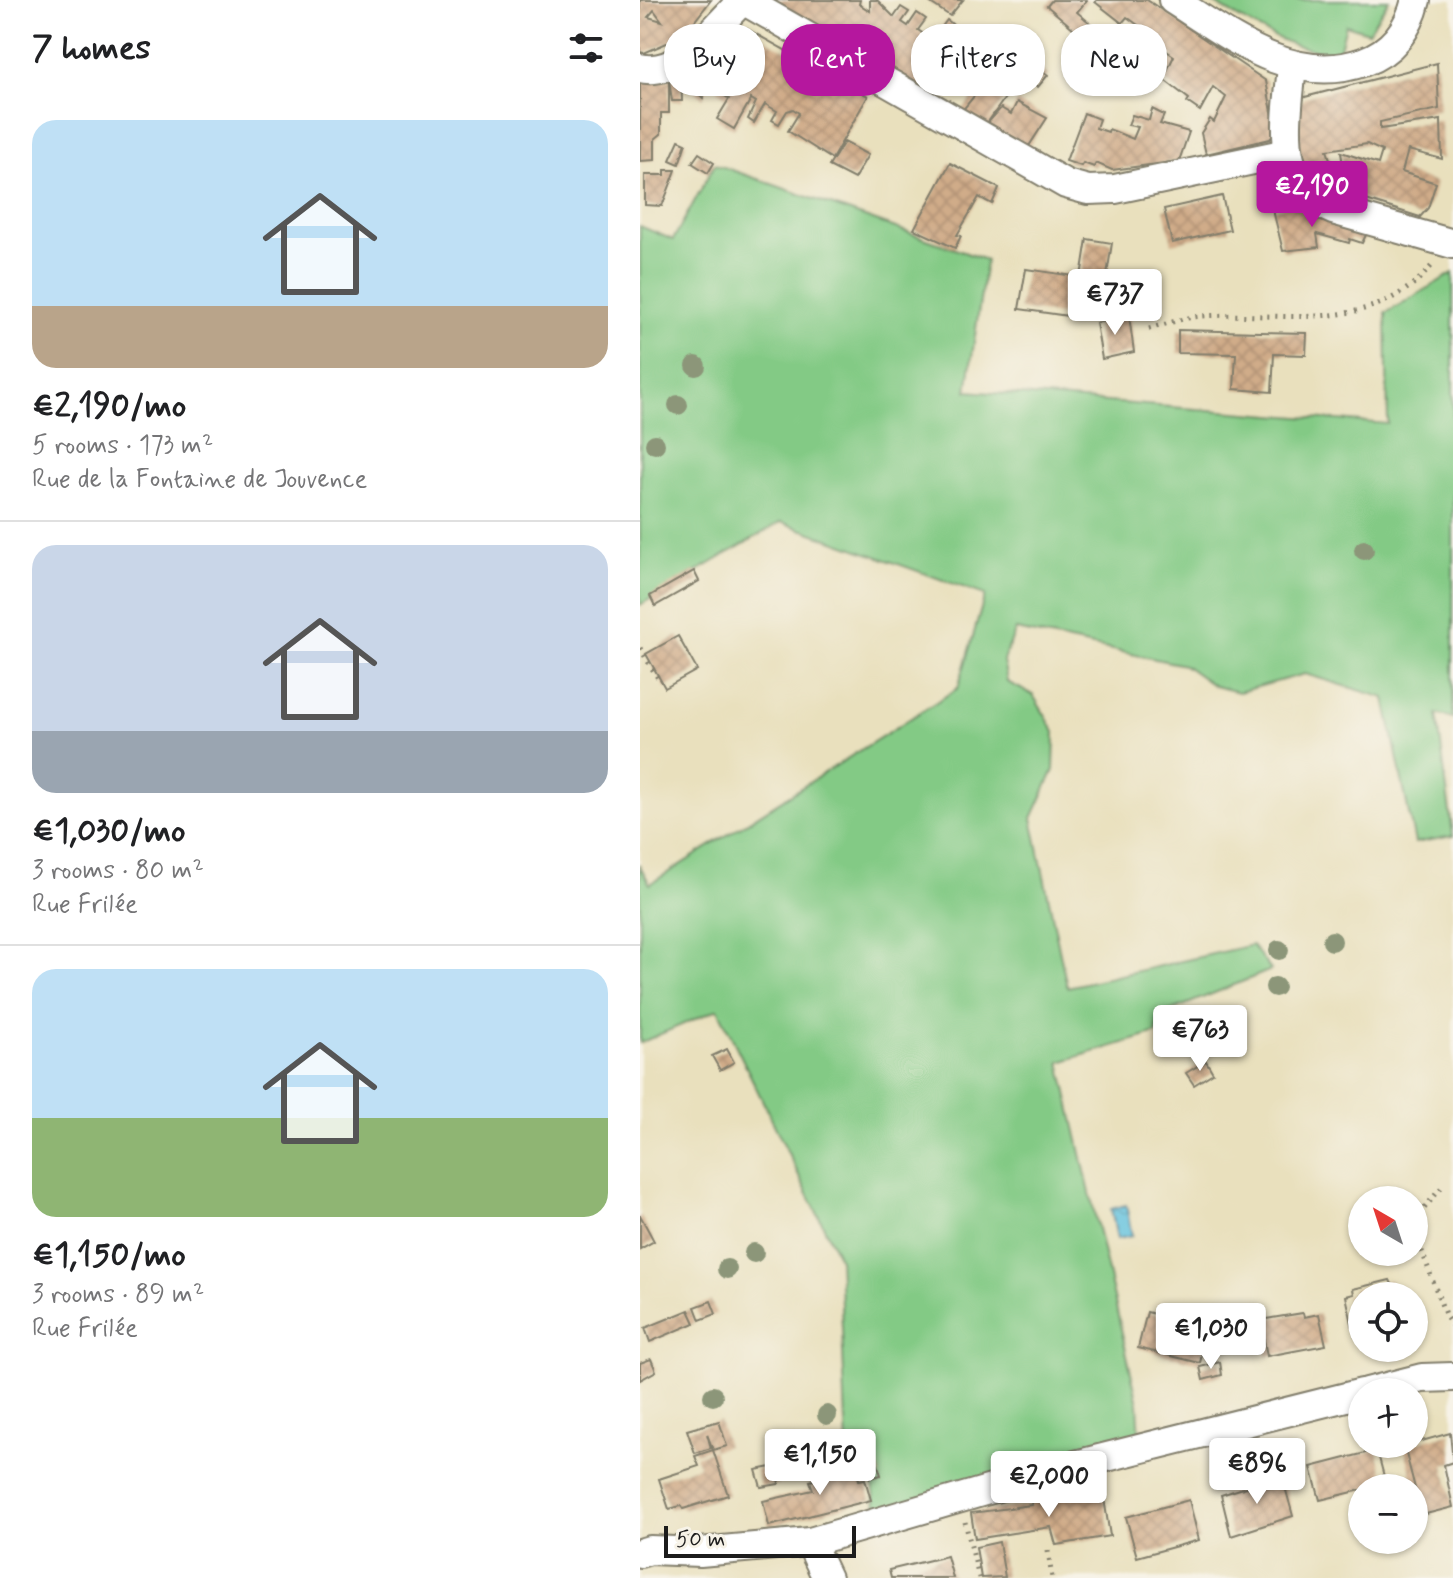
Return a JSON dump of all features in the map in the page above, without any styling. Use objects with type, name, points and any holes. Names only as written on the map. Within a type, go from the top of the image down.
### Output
[{"type":"street","points":[[640,68],[656,72],[677,63],[743,0],[1066,184],[1088,190],[1115,189],[1186,177],[1287,153]]},
{"type":"street","points":[[1173,0],[1232,37],[1292,67],[1324,71],[1376,58],[1393,45],[1405,29],[1416,0]]},
{"type":"street","points":[[1292,67],[1287,153],[1294,176],[1318,204],[1449,243]]},
{"type":"street","points":[[1422,1378],[1453,1377]]},
{"type":"street","points":[[643,1549],[700,1552],[810,1542],[959,1497],[1348,1397]]},
{"type":"street","points":[[810,1542],[827,1578]]},
{"type":"path","points":[[1149,329],[1201,316],[1336,318],[1400,292],[1422,279],[1449,243]]},
{"type":"path","points":[[640,648],[659,680]]},
{"type":"path","points":[[1441,1188],[1422,1211],[1415,1232],[1446,1317],[1453,1327]]},
{"type":"path","points":[[959,1497],[979,1578]]},
{"type":"path","points":[[1048,1551],[1052,1578]]},
{"type":"green space","points":[[1208,0],[1389,0],[1368,32],[1346,25],[1339,52],[1304,48],[1287,42]]},
{"type":"green space","points":[[715,164],[986,260],[967,391],[1388,424],[1386,313],[1453,273],[1453,718],[1437,714],[1453,836],[1415,843],[1385,698],[1305,674],[1239,692],[1214,686],[1184,665],[1016,630],[1003,660],[1007,682],[1033,695],[1055,732],[1054,770],[1032,818],[1067,987],[1252,945],[1271,970],[1158,1016],[1157,1033],[1060,1062],[1138,1403],[1140,1440],[877,1512],[867,1444],[847,1447],[839,1258],[718,1009],[640,1043],[640,866],[650,884],[958,688],[985,595],[781,522],[640,605],[640,226],[673,240]]},
{"type":"water","points":[[1126,1205],[1132,1236],[1117,1239],[1111,1209]]},
{"type":"building","points":[[640,0],[711,0],[692,24],[664,24],[664,44],[640,52]],"holes":[[[654,10],[662,21],[648,17]]]},
{"type":"building","points":[[759,0],[860,0],[859,4],[870,11],[870,0],[877,0],[894,17],[901,7],[909,12],[902,22],[908,26],[917,13],[926,19],[922,24],[911,24],[911,85],[895,76],[895,24],[802,24]]},
{"type":"building","points":[[926,0],[963,0],[950,16]]},
{"type":"building","points":[[1052,0],[1087,0],[1077,12],[1091,24],[1068,24],[1047,6]]},
{"type":"building","points":[[1147,0],[1266,81],[1276,132],[1270,139],[1206,154],[1201,133],[1210,119],[1214,122],[1226,97],[1213,87],[1200,111],[1187,102],[1189,99],[1167,82],[1167,71],[1174,56],[1167,51],[1167,24],[1137,24],[1127,17],[1122,23],[1095,2]]},
{"type":"building","points":[[765,39],[781,48],[781,96],[868,96],[832,159],[788,131],[799,113],[793,109],[787,111],[779,124],[772,120],[777,111],[765,104],[754,123],[748,119],[756,102],[751,99],[734,129],[717,119],[729,99],[725,96],[765,96]]},
{"type":"building","points":[[1437,63],[1439,109],[1380,122],[1380,129],[1441,120],[1442,159],[1408,150],[1402,172],[1436,183],[1428,208],[1420,217],[1347,194],[1341,152],[1378,164],[1382,151],[1367,144],[1327,150],[1341,193],[1346,192],[1349,208],[1309,184],[1299,152],[1300,103],[1305,97]]},
{"type":"building","points":[[640,80],[664,80],[664,96],[669,96],[669,113],[661,113],[661,134],[655,139],[655,160],[640,161]]},
{"type":"building","points":[[671,96],[682,96],[682,101],[672,101]]},
{"type":"building","points":[[974,96],[1006,96],[985,126],[961,112]]},
{"type":"building","points":[[1017,102],[1047,118],[1029,146],[985,126],[1001,108],[1011,114]]},
{"type":"building","points":[[1152,109],[1164,115],[1160,124],[1189,132],[1179,161],[1112,170],[1096,163],[1094,167],[1066,161],[1084,113],[1099,119],[1096,128],[1108,132],[1109,129],[1133,139],[1138,127],[1128,125],[1132,115],[1149,120]]},
{"type":"building","points":[[679,140],[686,143],[679,164],[670,160]]},
{"type":"building","points":[[844,142],[868,155],[854,179],[829,166]]},
{"type":"building","points":[[699,153],[714,163],[708,173],[692,163]]},
{"type":"building","points":[[950,163],[999,188],[992,204],[979,197],[957,235],[961,236],[955,248],[914,229]]},
{"type":"building","points":[[665,170],[676,170],[662,206],[645,205],[645,175],[665,175]]},
{"type":"building","points":[[1222,196],[1230,230],[1172,243],[1164,209]]},
{"type":"building","points":[[1290,205],[1369,229],[1362,243],[1350,239],[1349,243],[1317,234],[1319,247],[1283,251],[1273,210]]},
{"type":"building","points":[[1087,239],[1112,243],[1106,281],[1081,277]]},
{"type":"building","points":[[1026,269],[1081,277],[1075,317],[1019,309]]},
{"type":"building","points":[[1129,316],[1134,352],[1102,359],[1096,323]]},
{"type":"building","points":[[1178,330],[1307,333],[1306,355],[1274,354],[1272,392],[1234,389],[1236,354],[1178,353]]},
{"type":"building","points":[[694,571],[699,581],[655,606],[650,596]]},
{"type":"building","points":[[678,636],[697,670],[665,688],[646,654]]},
{"type":"building","points":[[727,1049],[734,1062],[720,1070],[712,1056]]},
{"type":"building","points":[[1206,1061],[1213,1073],[1194,1085],[1186,1073]]},
{"type":"building","points":[[640,1215],[654,1241],[640,1249]]},
{"type":"building","points":[[711,1301],[716,1314],[700,1320],[695,1307]]},
{"type":"building","points":[[689,1310],[695,1323],[650,1342],[645,1328]]},
{"type":"building","points":[[1147,1312],[1208,1327],[1200,1363],[1138,1348]]},
{"type":"building","points":[[1303,1313],[1304,1317],[1319,1314],[1326,1345],[1267,1356],[1260,1320]]},
{"type":"building","points":[[651,1359],[656,1371],[640,1380],[640,1363]]},
{"type":"building","points":[[1220,1362],[1222,1375],[1203,1380],[1200,1367]]},
{"type":"building","points":[[719,1421],[727,1446],[713,1450],[707,1434],[711,1448],[695,1453],[687,1430]]},
{"type":"building","points":[[1450,1433],[1453,1462],[1444,1465],[1453,1507],[1428,1513],[1428,1474],[1411,1474],[1407,1458],[1428,1458],[1428,1439]]},
{"type":"building","points":[[713,1450],[728,1495],[683,1509],[681,1506],[669,1509],[659,1479],[699,1466],[695,1456]]},
{"type":"building","points":[[1348,1457],[1379,1458],[1383,1474],[1348,1474],[1348,1493],[1320,1500],[1311,1467]]},
{"type":"building","points":[[855,1463],[859,1480],[865,1479],[871,1500],[769,1526],[763,1501],[813,1490],[810,1481],[838,1474],[836,1468]]},
{"type":"building","points":[[878,1465],[881,1475],[870,1478],[867,1468]]},
{"type":"building","points":[[777,1466],[779,1484],[761,1487],[756,1470]]},
{"type":"building","points":[[1282,1476],[1293,1516],[1231,1536],[1221,1495]]},
{"type":"building","points":[[1084,1491],[1085,1495],[1103,1492],[1110,1536],[1056,1545],[1051,1527],[975,1539],[971,1513],[1032,1505],[1031,1502]]},
{"type":"building","points":[[1189,1500],[1199,1540],[1137,1557],[1126,1517]]},
{"type":"building","points":[[999,1542],[1005,1577],[981,1578],[976,1547]]},
{"type":"building","points":[[947,1556],[953,1578],[891,1578],[889,1570]]}]
